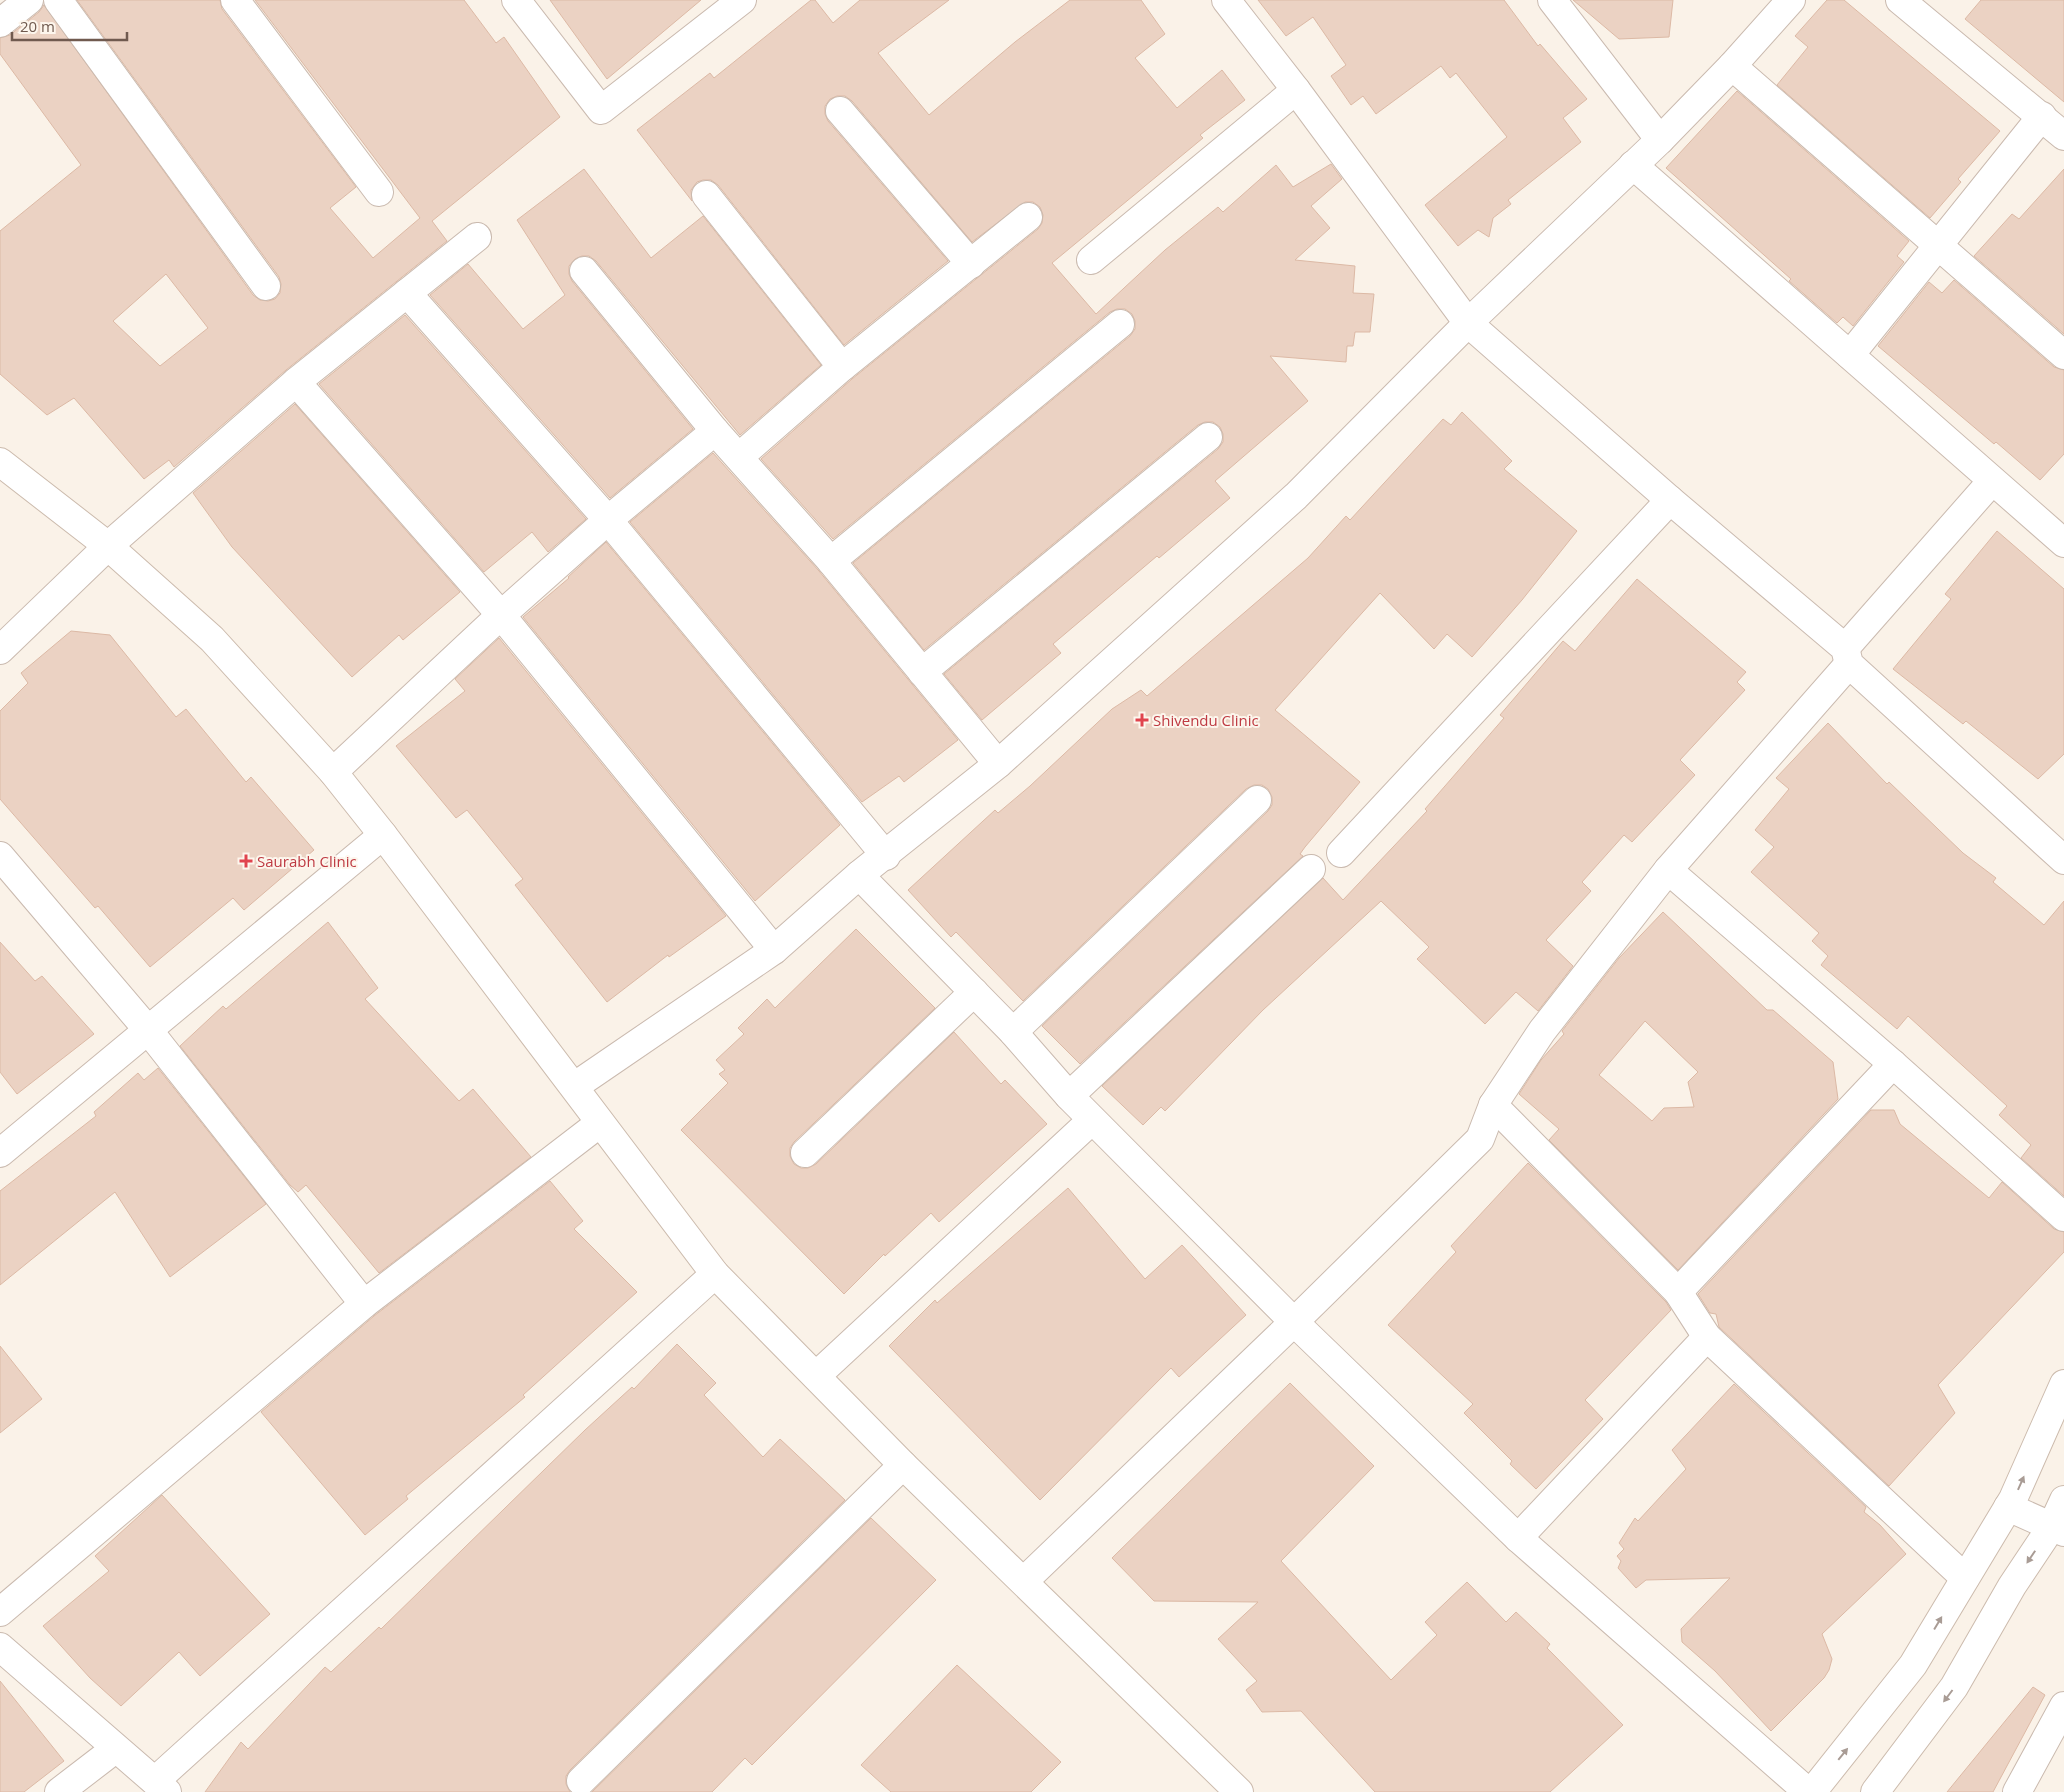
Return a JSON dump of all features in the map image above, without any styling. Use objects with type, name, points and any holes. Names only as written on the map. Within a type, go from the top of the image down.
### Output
[{"type":"street","points":[[0,23],[29,0]]},
{"type":"street","points":[[58,0],[266,286]]},
{"type":"street","points":[[235,0],[379,192]]},
{"type":"street","points":[[516,0],[601,110],[742,0]]},
{"type":"street","points":[[1226,0],[1296,90],[1468,323],[1847,656],[2064,860]]},
{"type":"street","points":[[1552,0],[1660,140]]},
{"type":"street","points":[[575,1086],[774,950],[859,875],[886,856],[998,764],[1296,496],[1468,323],[1660,140],[1732,66],[1791,0]]},
{"type":"street","points":[[1900,0],[2064,136]]},
{"type":"street","points":[[1732,66],[1937,247],[2064,355]]},
{"type":"street","points":[[1091,260],[1296,90]]},
{"type":"street","points":[[840,111],[971,264]]},
{"type":"street","points":[[1850,355],[2042,116]]},
{"type":"street","points":[[1634,165],[1992,481],[2059,529]]},
{"type":"street","points":[[706,195],[842,367]]},
{"type":"street","points":[[739,458],[842,367],[1028,217]]},
{"type":"street","points":[[0,650],[108,546],[296,382],[477,237]]},
{"type":"street","points":[[584,271],[715,431],[831,561],[998,764]]},
{"type":"street","points":[[407,293],[608,520],[886,856]]},
{"type":"street","points":[[831,561],[1120,324]]},
{"type":"street","points":[[296,382],[501,615],[774,950]]},
{"type":"street","points":[[333,772],[501,615],[608,520],[715,431]]},
{"type":"street","points":[[922,672],[1208,437]]},
{"type":"street","points":[[0,462],[108,546],[212,639],[333,772],[383,835],[575,1086],[600,1123],[715,1274],[903,1466],[1024,1581],[1239,1792]]},
{"type":"street","points":[[1024,1581],[1294,1322],[1480,1139],[1493,1105],[1542,1032],[1668,870],[1992,481]]},
{"type":"street","points":[[1341,853],[1670,500]]},
{"type":"street","points":[[1013,1032],[1257,800]]},
{"type":"street","points":[[0,1153],[383,835]]},
{"type":"street","points":[[0,856],[148,1030],[364,1304]]},
{"type":"street","points":[[1068,1096],[1311,868]]},
{"type":"street","points":[[1668,870],[1893,1064],[2064,1217]]},
{"type":"street","points":[[859,875],[1013,1032],[1068,1096],[1294,1322],[1518,1538],[1808,1792]]},
{"type":"street","points":[[805,1153],[974,992]]},
{"type":"street","points":[[1678,1292],[1893,1064]]},
{"type":"street","points":[[1493,1105],[1678,1292],[1707,1338],[1965,1578]]},
{"type":"street","points":[[816,1376],[1092,1120]]},
{"type":"street","points":[[4,1600],[364,1304],[600,1123]]},
{"type":"street","points":[[0,1646],[115,1748],[161,1786],[715,1274]]},
{"type":"street","points":[[1518,1538],[1707,1338]]},
{"type":"street","points":[[1812,1792],[1905,1677],[2008,1507],[2064,1384]]},
{"type":"street","points":[[581,1781],[903,1466]]},
{"type":"street","points":[[1876,1792],[1954,1688],[2012,1586],[2058,1529],[2064,1500]]},
{"type":"street","points":[[2008,1507],[2058,1529]]},
{"type":"street","points":[[2017,1792],[2064,1706]]},
{"type":"street","points":[[59,1792],[115,1748]]},
{"type":"building","points":[[77,0],[220,0],[222,9],[356,187],[330,208],[373,258],[420,218],[255,0],[464,0],[496,43],[504,37],[560,117],[432,221],[447,241],[286,370],[174,467],[169,460],[144,479],[74,398],[47,415],[0,374],[0,231],[81,165],[0,54],[0,38],[10,35],[39,12],[44,5],[253,295],[260,300],[268,301],[275,299],[280,293],[281,284],[279,277]],"holes":[[[166,274],[208,328],[160,366],[113,321]]]},
{"type":"building","points":[[550,0],[701,0],[607,79]]},
{"type":"building","points":[[811,0],[815,0],[833,23],[860,0],[949,0],[878,53],[929,115],[1015,42],[1070,0],[1141,0],[1165,34],[1135,58],[1177,108],[1222,70],[1245,100],[1200,135],[1203,138],[1052,263],[1096,314],[1165,250],[1218,207],[1223,212],[1276,165],[1293,187],[1331,164],[1342,179],[1311,206],[1330,228],[1295,260],[1355,266],[1353,293],[1374,294],[1370,332],[1355,332],[1353,346],[1347,346],[1346,362],[1270,356],[1308,401],[1215,481],[1230,498],[1159,558],[1157,556],[1053,644],[1061,653],[982,720],[944,674],[1218,449],[1223,442],[1223,434],[1220,427],[1213,422],[1205,422],[1198,425],[924,650],[853,563],[1130,336],[1135,329],[1135,321],[1132,314],[1125,309],[1117,309],[1110,312],[833,539],[761,459],[852,379],[1038,229],[1042,223],[1043,215],[1040,207],[1033,202],[1025,202],[972,242],[852,101],[845,96],[837,96],[830,99],[825,106],[825,114],[828,121],[948,261],[844,345],[718,185],[711,180],[697,182],[691,190],[692,201],[637,130],[710,73],[714,78]]},
{"type":"building","points":[[1258,0],[1504,0],[1538,46],[1540,44],[1587,99],[1563,118],[1581,142],[1508,200],[1511,204],[1493,218],[1489,237],[1478,230],[1458,246],[1425,205],[1507,137],[1456,73],[1450,78],[1441,66],[1376,114],[1363,96],[1351,105],[1331,76],[1346,65],[1313,17],[1286,36]]},
{"type":"building","points":[[1573,0],[1673,0],[1669,37],[1619,39]]},
{"type":"building","points":[[1827,0],[1844,0],[2000,131],[1958,179],[1961,182],[1930,218],[1777,85],[1808,47],[1795,36]]},
{"type":"building","points":[[1981,0],[2064,0],[2064,102],[1965,19]]},
{"type":"building","points":[[1737,91],[1909,241],[1897,256],[1904,262],[1853,326],[1843,317],[1837,323],[1789,281],[1791,279],[1666,168]]},
{"type":"building","points":[[584,169],[651,258],[703,216],[821,365],[740,435],[596,261],[589,256],[575,259],[569,266],[569,274],[572,281],[693,429],[610,498],[430,295],[468,264],[523,329],[565,295],[517,220]]},
{"type":"building","points":[[2064,169],[2064,334],[1974,256],[2012,214],[2019,219]]},
{"type":"building","points":[[1954,280],[2054,367],[2064,370],[2064,454],[2040,480],[1996,442],[1994,444],[1878,346],[1929,282],[1942,293]]},
{"type":"building","points":[[405,315],[586,519],[548,552],[532,532],[484,572],[319,384]]},
{"type":"building","points":[[295,404],[460,592],[403,640],[399,635],[352,677],[232,547],[193,493]]},
{"type":"building","points":[[1462,412],[1512,461],[1504,469],[1577,531],[1522,600],[1472,657],[1447,634],[1434,649],[1380,593],[1275,710],[1360,782],[1305,847],[1300,854],[1303,856],[1080,1064],[1042,1026],[1268,811],[1272,805],[1272,797],[1268,789],[1262,785],[1254,785],[1246,789],[1023,1001],[956,932],[951,937],[908,890],[995,810],[998,813],[1030,786],[1112,709],[1141,690],[1147,696],[1308,558],[1346,516],[1350,520],[1443,419],[1451,425]]},
{"type":"building","points":[[713,453],[819,571],[958,740],[904,782],[899,776],[862,802],[630,522]]},
{"type":"building","points":[[1997,531],[2064,589],[2064,754],[2038,779],[1966,721],[1963,724],[1893,669],[1951,599],[1945,594]]},
{"type":"building","points":[[606,542],[840,825],[755,901],[523,617],[569,578]]},
{"type":"building","points":[[1637,579],[1746,672],[1737,682],[1745,690],[1680,760],[1695,775],[1632,842],[1624,835],[1582,882],[1591,891],[1546,940],[1573,966],[1538,1011],[1516,992],[1485,1024],[1417,959],[1429,947],[1381,901],[1263,1010],[1165,1111],[1161,1107],[1143,1125],[1102,1086],[1323,878],[1343,900],[1427,811],[1425,809],[1504,718],[1500,715],[1563,641],[1575,651]]},
{"type":"building","points":[[71,631],[110,635],[176,717],[186,709],[246,782],[251,777],[314,850],[244,910],[233,898],[150,967],[98,906],[95,908],[0,799],[0,711],[28,683],[21,673]]},
{"type":"building","points":[[499,638],[726,916],[669,957],[668,955],[607,1002],[515,885],[523,879],[467,810],[456,818],[396,746],[465,691],[455,679]]},
{"type":"building","points":[[1828,723],[1887,784],[1889,782],[1963,853],[1996,878],[1993,882],[2044,925],[2064,901],[2064,1196],[2021,1158],[2031,1145],[1999,1115],[2007,1106],[1908,1016],[1897,1029],[1821,965],[1828,956],[1812,941],[1819,933],[1751,872],[1774,847],[1755,830],[1789,789],[1776,778]]},
{"type":"building","points":[[1663,912],[1767,1010],[1773,1010],[1833,1062],[1838,1099],[1678,1270],[1549,1140],[1559,1129],[1519,1094],[1541,1060],[1564,1034],[1562,1031],[1619,958]],"holes":[[[1645,1021],[1698,1072],[1688,1082],[1694,1107],[1664,1108],[1652,1121],[1599,1075]]]},
{"type":"building","points":[[328,922],[378,988],[365,999],[459,1101],[473,1089],[531,1157],[379,1273],[306,1185],[298,1192],[290,1185],[180,1046],[223,1006],[226,1009]]},
{"type":"building","points":[[856,929],[935,1008],[794,1142],[790,1148],[790,1156],[794,1164],[801,1168],[808,1168],[816,1164],[954,1032],[1001,1084],[1005,1080],[1047,1124],[939,1222],[931,1213],[885,1256],[884,1254],[844,1294],[681,1130],[728,1083],[719,1074],[725,1070],[716,1060],[744,1034],[738,1028],[767,999],[775,1008]]},
{"type":"building","points":[[0,942],[35,981],[42,976],[94,1034],[17,1094],[0,1072]]},
{"type":"building","points":[[158,1068],[266,1204],[170,1277],[115,1192],[0,1285],[0,1191],[96,1116],[94,1112],[138,1073],[144,1080]]},
{"type":"building","points":[[1871,1110],[1894,1110],[1900,1124],[1989,1198],[2002,1182],[2054,1229],[2064,1232],[2064,1252],[1938,1385],[1955,1413],[1889,1486],[1719,1327],[1716,1314],[1710,1313],[1698,1294]]},
{"type":"building","points":[[1528,1163],[1666,1302],[1671,1310],[1585,1400],[1603,1419],[1536,1489],[1510,1464],[1512,1461],[1464,1413],[1473,1404],[1388,1325],[1456,1252],[1451,1246]]},
{"type":"building","points":[[550,1181],[583,1221],[574,1229],[637,1292],[523,1395],[525,1397],[406,1496],[408,1499],[365,1535],[261,1412],[374,1316]]},
{"type":"building","points":[[1068,1188],[1145,1279],[1182,1245],[1246,1315],[1179,1377],[1171,1368],[1040,1500],[889,1346],[935,1300],[937,1303]]},
{"type":"building","points":[[677,1344],[716,1383],[704,1395],[763,1457],[780,1439],[845,1500],[570,1770],[566,1776],[566,1784],[570,1792],[205,1792],[241,1742],[248,1749],[325,1667],[331,1672],[379,1627],[381,1629],[585,1430],[632,1387],[634,1389]]},
{"type":"building","points":[[0,1346],[42,1399],[0,1433]]},
{"type":"building","points":[[1290,1383],[1374,1466],[1281,1561],[1391,1680],[1437,1635],[1425,1622],[1467,1582],[1506,1622],[1516,1612],[1550,1644],[1547,1648],[1623,1725],[1550,1792],[1375,1792],[1301,1711],[1262,1712],[1246,1690],[1257,1681],[1218,1639],[1258,1602],[1154,1601],[1112,1558]]},
{"type":"building","points":[[1734,1384],[1866,1507],[1864,1512],[1880,1525],[1906,1554],[1822,1634],[1832,1659],[1829,1670],[1824,1678],[1771,1731],[1715,1671],[1682,1642],[1681,1629],[1730,1578],[1646,1580],[1636,1588],[1618,1568],[1621,1561],[1617,1556],[1624,1549],[1619,1543],[1635,1518],[1638,1521],[1686,1469],[1672,1450]]},
{"type":"building","points":[[162,1495],[270,1614],[200,1676],[179,1652],[121,1706],[90,1678],[43,1626],[109,1571],[95,1556]]},
{"type":"building","points":[[871,1518],[936,1580],[752,1765],[745,1758],[712,1792],[592,1792]]},
{"type":"building","points":[[957,1665],[1061,1762],[1031,1792],[891,1792],[861,1765]]},
{"type":"building","points":[[0,1681],[64,1761],[24,1792],[0,1792]]},
{"type":"building","points":[[2033,1687],[2045,1695],[1993,1792],[1947,1792]]},
{"type":"place","name":"Shivendu Clinic","points":[[1142,720]]},
{"type":"place","name":"Saurabh Clinic","points":[[246,861]]}]
